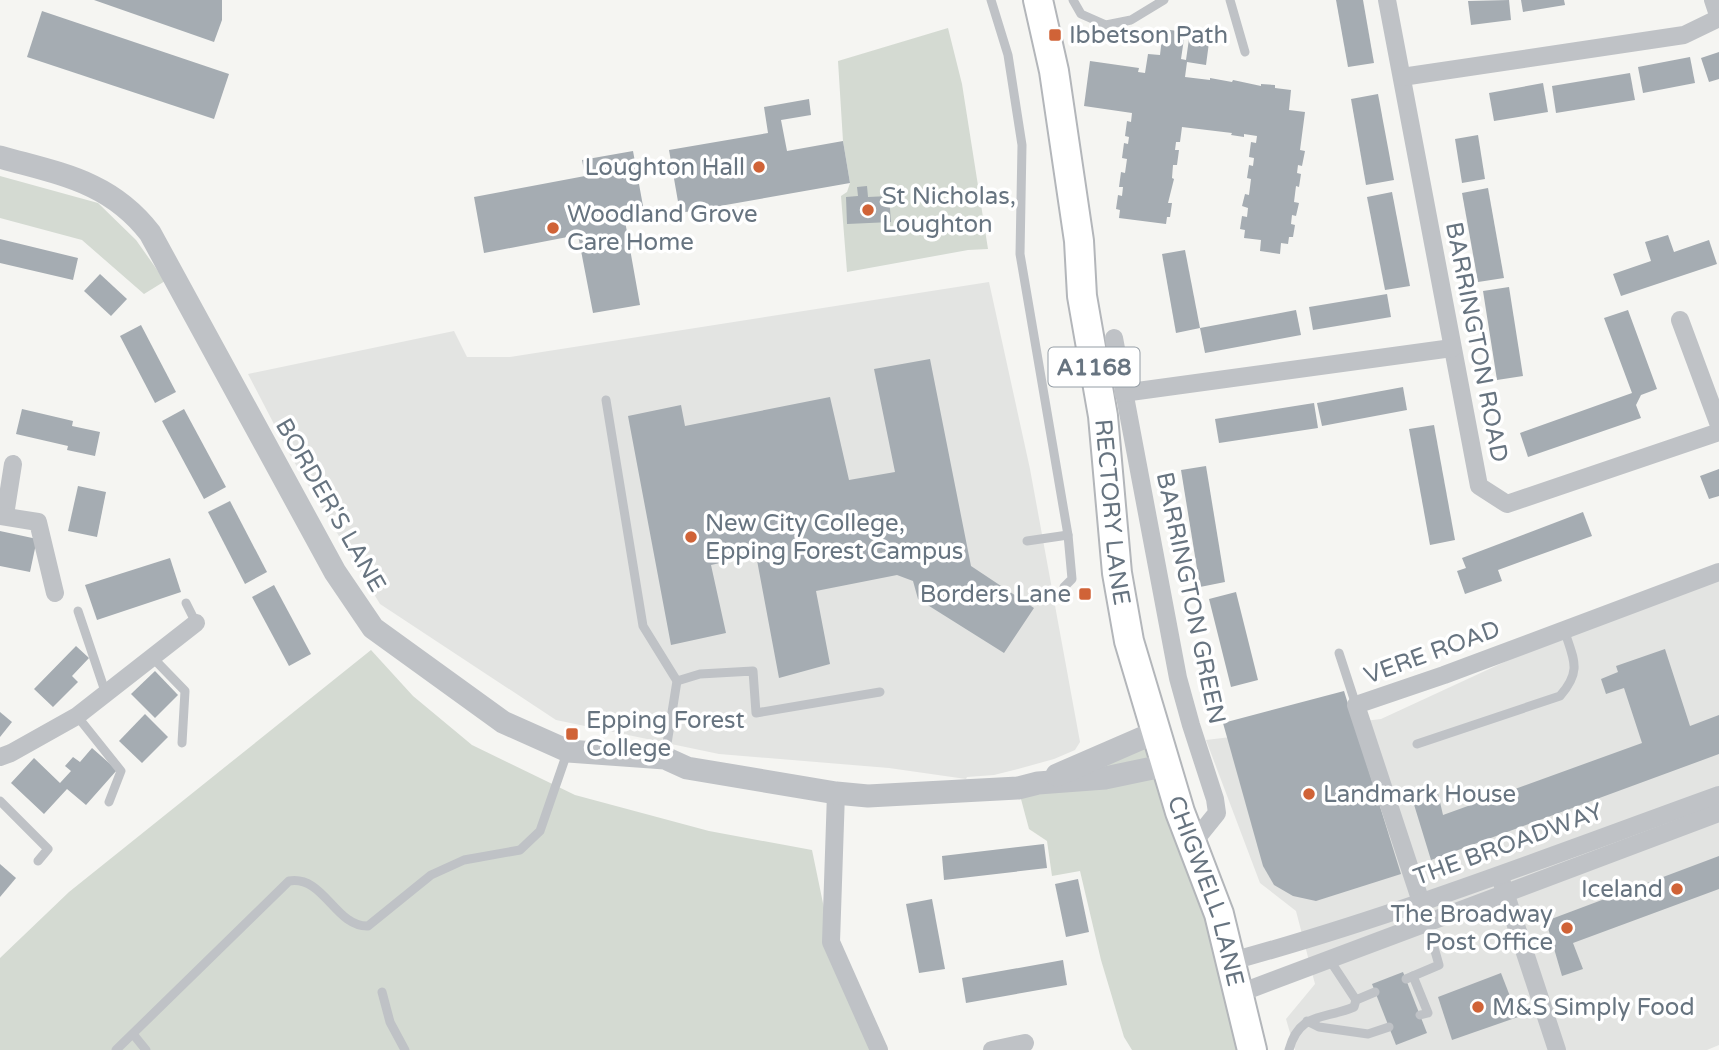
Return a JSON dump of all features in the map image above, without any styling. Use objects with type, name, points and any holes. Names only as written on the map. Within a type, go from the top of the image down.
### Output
[{"type":"main road","name":"RECTORY LANE","points":[[1038,0],[1054,71],[1079,241],[1083,296],[1103,416],[1117,573],[1129,641],[1156,732]]},
{"type":"main road","name":"CHIGWELL LANE","points":[[1156,732],[1192,844],[1214,899],[1232,961],[1252,1050]]},
{"type":"street","points":[[1387,0],[1402,77],[1685,35],[1719,18],[1713,0]]},
{"type":"street","name":"BARRINGTON ROAD","points":[[1402,77],[1479,486],[1507,504],[1719,432]]},
{"type":"street","name":"BORDER'S LANE","points":[[0,157],[80,180],[113,197],[135,213],[150,233],[335,572],[373,628],[503,722],[568,751],[665,758],[687,768],[868,796],[1018,788],[1038,783],[1156,732]]},
{"type":"street","points":[[1679,320],[1719,425]]},
{"type":"street","name":"BARRINGTON GREEN","points":[[1114,338],[1178,677],[1215,799],[1217,813],[1192,844]]},
{"type":"street","points":[[1124,393],[1452,348]]},
{"type":"street","points":[[13,464],[3,516],[38,522],[55,593]]},
{"type":"street","name":"VERE ROAD","points":[[1421,902],[1356,705],[1444,675],[1719,572]]},
{"type":"street","points":[[0,757],[77,716],[196,624]]},
{"type":"street","name":"BORDER'S LANE","points":[[1038,783],[1105,778],[1167,765]]},
{"type":"street","points":[[836,793],[831,942],[879,1050]]},
{"type":"street","name":"THE BROADWAY","points":[[1232,961],[1421,902],[1719,795]]},
{"type":"street","name":"THE BROADWAY","points":[[1240,993],[1719,813]]},
{"type":"street","points":[[1499,873],[1557,1050]]},
{"type":"street","points":[[992,1050],[1025,1043]]},
{"type":"lane","points":[[991,0],[1009,55],[1023,145],[1020,254],[1068,535],[1072,579],[1064,587]]},
{"type":"lane","points":[[1073,0],[1081,15],[1106,25],[1131,20],[1164,0]]},
{"type":"lane","points":[[1230,0],[1245,52]]},
{"type":"lane","points":[[606,400],[643,626],[677,681],[665,758]]},
{"type":"lane","points":[[1027,541],[1068,535]]},
{"type":"lane","points":[[186,603],[196,624]]},
{"type":"lane","points":[[78,611],[106,694]]},
{"type":"lane","points":[[1417,744],[1560,696],[1575,673],[1564,629]]},
{"type":"lane","points":[[1339,653],[1356,705]]},
{"type":"lane","points":[[152,657],[185,691],[182,743]]},
{"type":"lane","points":[[677,681],[700,674],[753,671],[756,713],[880,692]]},
{"type":"lane","points":[[77,716],[121,771],[109,802]]},
{"type":"lane","points":[[116,1050],[289,881],[299,880],[313,885],[347,918],[358,926],[368,926],[432,875],[464,860],[520,850],[540,831],[568,751]]},
{"type":"lane","points":[[0,801],[48,849],[38,861]]},
{"type":"lane","points":[[1420,1015],[1428,1013],[1410,978],[1439,965],[1421,902]]},
{"type":"lane","points":[[1289,1050],[1295,1031],[1307,1021],[1354,1007],[1356,1000],[1329,959]]},
{"type":"lane","points":[[382,992],[390,1022],[405,1050]]},
{"type":"lane","points":[[1356,1000],[1375,992]]},
{"type":"lane","points":[[1307,1021],[1319,1027],[1368,1034],[1389,1027]]},
{"type":"lane","points":[[134,1034],[145,1050]]},
{"type":"shaded area","points":[[948,28],[962,84],[988,249],[968,250],[847,272],[841,196],[847,192],[850,183],[843,141],[838,61]]},
{"type":"shaded area","points":[[0,176],[98,203],[136,240],[165,281],[144,294],[82,240],[0,218]]},
{"type":"shaded area","name":"New City College, Epping Forest Campus","points":[[989,282],[1030,469],[1080,742],[1075,750],[1054,759],[994,775],[966,779],[889,768],[719,754],[556,720],[380,604],[290,455],[248,374],[454,331],[467,357],[510,357]]},
{"type":"shaded area","points":[[1719,578],[1719,1045],[1707,1050],[1295,1050],[1286,1019],[1315,984],[1296,911],[1260,883],[1206,740],[1381,719],[1563,635]]},
{"type":"shaded area","points":[[371,650],[413,696],[472,745],[575,795],[709,831],[812,850],[831,942],[879,1050],[0,1050],[0,958],[69,892]]},
{"type":"shaded area","points":[[1156,732],[1252,1050],[1132,1050],[1124,1037],[1101,960],[1080,871],[1052,876],[1047,841],[1029,829],[1018,788]]},
{"type":"building","points":[[94,0],[222,0],[222,20],[214,42]]},
{"type":"building","points":[[1336,0],[1363,0],[1374,63],[1348,67]]},
{"type":"building","points":[[1509,0],[1511,20],[1471,25],[1468,1]]},
{"type":"building","points":[[1521,0],[1564,0],[1565,5],[1523,12]]},
{"type":"building","points":[[42,11],[229,74],[214,119],[27,57]]},
{"type":"building","points":[[1163,29],[1185,32],[1181,59],[1186,60],[1190,32],[1210,35],[1206,65],[1187,62],[1185,77],[1233,80],[1261,86],[1275,85],[1275,88],[1291,90],[1289,110],[1305,112],[1300,150],[1305,151],[1302,166],[1298,165],[1297,173],[1301,174],[1294,202],[1299,203],[1296,216],[1292,215],[1291,224],[1295,225],[1293,237],[1289,237],[1288,244],[1281,243],[1280,254],[1260,251],[1261,240],[1244,238],[1245,230],[1240,229],[1242,216],[1247,217],[1248,208],[1242,206],[1245,194],[1249,195],[1251,179],[1247,178],[1249,165],[1253,166],[1254,158],[1249,157],[1251,142],[1256,143],[1257,136],[1244,134],[1244,137],[1182,127],[1180,142],[1176,142],[1175,150],[1179,150],[1177,165],[1173,165],[1174,179],[1168,203],[1172,203],[1166,224],[1119,218],[1120,210],[1116,209],[1118,195],[1122,196],[1123,187],[1119,187],[1121,172],[1125,173],[1127,159],[1122,158],[1124,143],[1128,144],[1129,137],[1125,136],[1127,121],[1131,122],[1132,113],[1084,106],[1090,61],[1139,68],[1138,72],[1145,73],[1148,54],[1160,55]]},
{"type":"building","points":[[1719,52],[1719,79],[1709,82],[1701,58]]},
{"type":"building","points":[[1690,57],[1695,83],[1643,93],[1638,67]]},
{"type":"building","points":[[1630,73],[1635,100],[1556,113],[1552,86]]},
{"type":"building","points":[[1543,83],[1548,112],[1494,121],[1489,93]]},
{"type":"building","points":[[1378,94],[1394,180],[1366,185],[1351,99]]},
{"type":"building","name":"Loughton Hall","points":[[809,99],[811,115],[781,120],[787,151],[843,141],[850,183],[680,213],[669,150],[768,133],[764,107]]},
{"type":"building","points":[[1478,135],[1485,179],[1462,183],[1455,139]]},
{"type":"building","name":"Woodland Grove Care Home","points":[[633,151],[645,217],[625,221],[640,305],[593,313],[578,235],[484,253],[474,197],[585,176],[582,160]]},
{"type":"building","name":"St Nicholas, Loughton","points":[[867,186],[868,197],[889,196],[891,222],[847,224],[846,197],[858,196],[857,187]]},
{"type":"building","points":[[1488,188],[1504,278],[1478,282],[1462,193]]},
{"type":"building","points":[[1392,192],[1410,286],[1385,290],[1367,197]]},
{"type":"building","points":[[1668,235],[1674,252],[1709,240],[1717,264],[1621,296],[1613,274],[1651,261],[1645,242]]},
{"type":"building","points":[[0,239],[78,258],[73,280],[0,263]]},
{"type":"building","points":[[1185,250],[1200,328],[1176,333],[1162,254]]},
{"type":"building","points":[[100,274],[127,299],[111,316],[84,291]]},
{"type":"building","points":[[1509,287],[1523,376],[1497,380],[1483,291]]},
{"type":"building","points":[[1387,294],[1391,317],[1313,330],[1309,307]]},
{"type":"building","points":[[1296,310],[1301,335],[1205,353],[1200,328]]},
{"type":"building","points":[[1628,310],[1657,389],[1641,395],[1636,405],[1641,418],[1528,457],[1520,433],[1632,393],[1604,318]]},
{"type":"building","points":[[141,325],[176,392],[155,403],[120,336]]},
{"type":"building","points":[[930,359],[971,566],[1034,608],[1004,653],[918,599],[913,581],[897,575],[816,591],[830,664],[779,678],[756,555],[711,565],[726,633],[671,645],[628,416],[681,405],[685,426],[830,397],[849,480],[895,472],[874,369]]},
{"type":"building","points":[[1403,387],[1407,410],[1322,426],[1317,403]]},
{"type":"building","points":[[1314,403],[1318,428],[1219,443],[1215,419]]},
{"type":"building","points":[[22,409],[73,421],[72,426],[100,432],[95,456],[67,450],[68,446],[16,434]]},
{"type":"building","points":[[184,409],[226,487],[204,499],[162,421]]},
{"type":"building","points":[[1434,425],[1455,540],[1430,545],[1409,429]]},
{"type":"building","points":[[1206,466],[1225,582],[1200,587],[1181,470]]},
{"type":"building","points":[[1719,469],[1719,496],[1709,499],[1700,476]]},
{"type":"building","points":[[78,486],[106,492],[97,537],[68,531]]},
{"type":"building","points":[[230,501],[267,572],[245,584],[208,512]]},
{"type":"building","points":[[1583,512],[1592,536],[1498,570],[1502,581],[1465,594],[1457,571],[1466,568],[1462,558]]},
{"type":"building","points":[[0,531],[37,539],[30,572],[0,566]]},
{"type":"building","points":[[170,558],[181,592],[97,620],[85,585]]},
{"type":"building","points":[[274,585],[311,654],[289,666],[252,597]]},
{"type":"building","points":[[1236,592],[1258,680],[1231,687],[1209,599]]},
{"type":"building","points":[[76,646],[89,658],[72,676],[78,682],[53,707],[34,689]]},
{"type":"building","points":[[1665,649],[1690,726],[1719,715],[1719,754],[1431,860],[1412,798],[1437,789],[1443,815],[1642,743],[1624,688],[1606,694],[1601,679],[1618,672],[1616,666]]},
{"type":"building","points":[[155,671],[178,695],[155,718],[131,694]]},
{"type":"building","name":"Landmark House","points":[[1344,691],[1401,874],[1316,901],[1293,896],[1274,885],[1263,866],[1223,723]]},
{"type":"building","points":[[0,712],[12,722],[0,737]]},
{"type":"building","points":[[145,714],[168,737],[142,763],[119,741]]},
{"type":"building","points":[[92,748],[117,770],[86,805],[67,789],[44,814],[11,783],[34,758],[60,783],[71,771],[65,766],[73,757],[80,762]]},
{"type":"building","points":[[1044,844],[1047,868],[944,880],[942,856]]},
{"type":"building","points":[[1719,856],[1719,889],[1573,943],[1583,969],[1562,976],[1546,921]]},
{"type":"building","points":[[0,864],[16,878],[0,897]]},
{"type":"building","points":[[1078,879],[1089,932],[1066,937],[1055,884]]},
{"type":"building","points":[[932,899],[945,969],[919,973],[906,904]]},
{"type":"building","points":[[1063,960],[1067,985],[966,1003],[962,978]]},
{"type":"building","points":[[1403,972],[1427,1033],[1396,1045],[1372,984]]},
{"type":"building","name":"M&S Simply Food","points":[[1501,973],[1518,1017],[1452,1040],[1438,997]]},
{"type":"place","name":"Ibbetson Path","points":[[1055,35]]},
{"type":"place","name":"Loughton Hall","points":[[759,167]]},
{"type":"place","name":"St Nicholas, Loughton","points":[[868,210]]},
{"type":"place","name":"Woodland Grove Care Home","points":[[553,228]]},
{"type":"place","name":"New City College, Epping Forest Campus","points":[[691,537]]},
{"type":"place","name":"Borders Lane","points":[[1085,594]]},
{"type":"place","name":"Epping Forest College","points":[[572,734]]},
{"type":"place","name":"Landmark House","points":[[1309,794]]},
{"type":"place","name":"Iceland","points":[[1677,889]]},
{"type":"place","name":"The Broadway Post Office","points":[[1567,928]]},
{"type":"place","name":"M&S Simply Food","points":[[1478,1007]]}]
